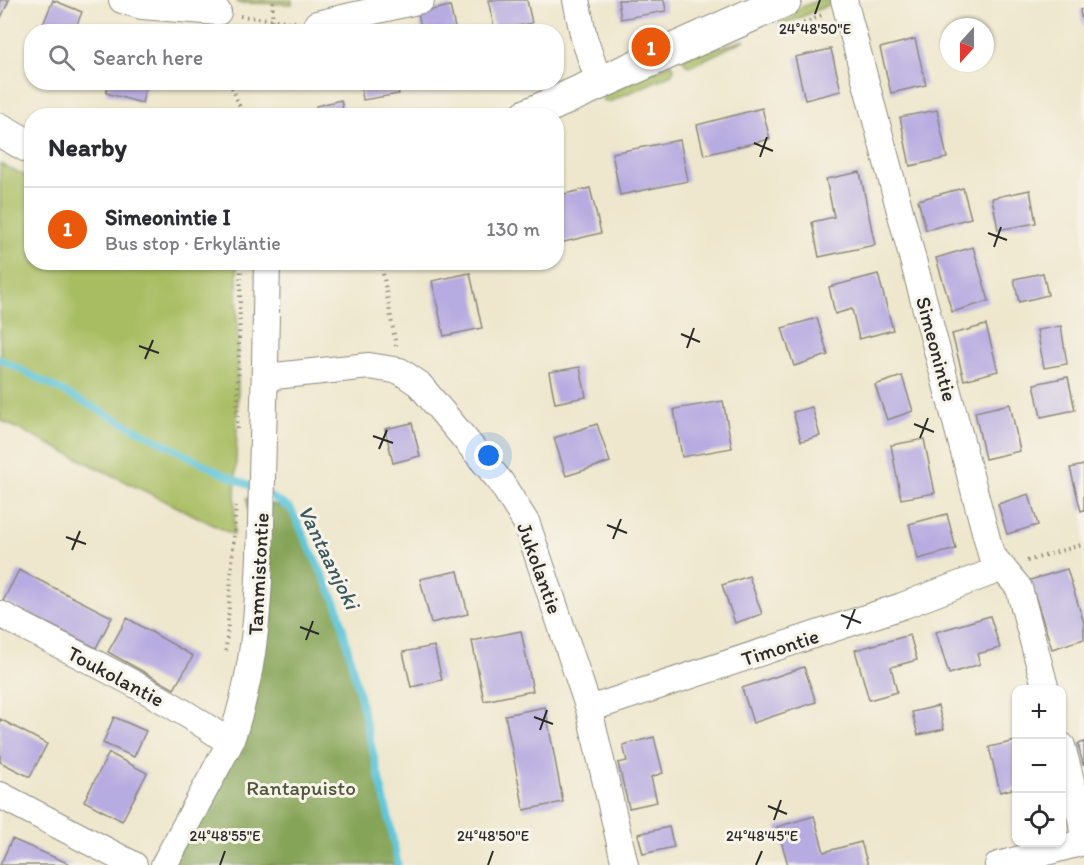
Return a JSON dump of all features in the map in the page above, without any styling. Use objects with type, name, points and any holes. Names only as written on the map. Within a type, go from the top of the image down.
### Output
[{"type":"street","points":[[122,0],[142,6],[218,12]]},
{"type":"street","points":[[576,0],[584,38],[599,82]]},
{"type":"street","points":[[543,108],[785,0]]},
{"type":"street","name":"Simeonintie","points":[[844,0],[991,554],[1019,588],[1045,685]]},
{"type":"street","points":[[317,24],[408,1]]},
{"type":"street","points":[[0,129],[24,143]]},
{"type":"street","name":"Tammistontie","points":[[164,865],[230,742],[254,649],[259,588],[267,270]]},
{"type":"street","name":"Jukolantie","points":[[265,377],[369,366],[400,371],[419,384],[500,481],[527,524],[589,709],[625,865]]},
{"type":"street","name":"Timontie","points":[[589,709],[903,606],[1003,568]]},
{"type":"street","name":"Toukolantie","points":[[0,614],[146,691],[230,742]]},
{"type":"street","points":[[998,865],[1084,841],[1081,819],[1066,761]]},
{"type":"street","points":[[0,795],[134,865]]},
{"type":"path","points":[[272,21],[273,0]]},
{"type":"path","points":[[218,12],[272,21],[317,24]]},
{"type":"path","points":[[233,90],[238,108]]},
{"type":"path","points":[[237,432],[241,270]]},
{"type":"path","points":[[382,270],[400,371]]},
{"type":"path","points":[[225,661],[236,495]]},
{"type":"path","points":[[1003,568],[1084,544]]},
{"type":"green space","points":[[237,0],[292,0],[292,4],[237,3]]},
{"type":"green space","points":[[818,0],[830,0],[833,3],[780,26],[780,23],[802,7]]},
{"type":"green space","points":[[745,40],[691,66],[686,65],[683,59],[693,54]]},
{"type":"green space","points":[[672,63],[674,69],[672,74],[609,102],[603,100],[603,95]]},
{"type":"green space","points":[[0,164],[24,175],[24,270],[237,270],[238,390],[234,535],[0,420]]},
{"type":"green space","name":"Rantapuisto","points":[[247,498],[291,509],[338,607],[389,818],[398,865],[172,865],[242,733],[259,589]]},
{"type":"building","points":[[0,0],[9,0],[0,20]]},
{"type":"building","points":[[53,0],[82,12],[77,24],[43,24]]},
{"type":"building","points":[[488,0],[527,0],[532,23],[493,24]]},
{"type":"building","points":[[618,0],[664,0],[666,11],[621,19]]},
{"type":"building","points":[[450,6],[454,24],[420,24],[418,13]]},
{"type":"building","points":[[1084,9],[1084,27],[1083,27],[1080,10]]},
{"type":"building","points":[[915,39],[926,85],[891,93],[880,48]]},
{"type":"building","points":[[831,49],[841,91],[805,100],[795,57]]},
{"type":"building","points":[[107,90],[145,90],[142,103],[106,93]]},
{"type":"building","points":[[361,90],[398,90],[399,94],[363,100]]},
{"type":"building","points":[[341,100],[342,108],[316,108],[316,106]]},
{"type":"building","points":[[762,108],[770,139],[704,155],[697,125]]},
{"type":"building","points":[[937,110],[947,158],[910,166],[900,117]]},
{"type":"building","points":[[680,140],[688,181],[620,195],[612,153]]},
{"type":"building","points":[[860,172],[875,245],[819,257],[812,222],[834,217],[826,179]]},
{"type":"building","points":[[590,188],[601,233],[564,242],[564,194]]},
{"type":"building","points":[[963,188],[971,218],[926,230],[918,200]]},
{"type":"building","points":[[1030,190],[1036,223],[998,230],[992,198]]},
{"type":"building","points":[[973,247],[989,301],[952,312],[936,258]]},
{"type":"building","points":[[470,273],[482,328],[444,336],[432,281]]},
{"type":"building","points":[[1043,273],[1048,295],[1019,302],[1014,279]]},
{"type":"building","points":[[878,274],[893,330],[859,339],[852,309],[835,314],[829,287]]},
{"type":"building","points":[[817,318],[828,355],[794,366],[782,328]]},
{"type":"building","points":[[986,325],[998,371],[964,380],[952,334]]},
{"type":"building","points":[[1061,326],[1067,364],[1044,368],[1037,330]]},
{"type":"building","points":[[580,367],[586,397],[555,403],[549,372]]},
{"type":"building","points":[[902,376],[913,411],[887,420],[875,385]]},
{"type":"building","points":[[1068,377],[1075,410],[1041,417],[1034,384]]},
{"type":"building","points":[[723,401],[732,448],[682,457],[674,409]]},
{"type":"building","points":[[1010,404],[1020,451],[985,459],[975,412]]},
{"type":"building","points":[[812,407],[820,436],[801,441],[793,412]]},
{"type":"building","points":[[412,423],[420,456],[393,463],[385,429]]},
{"type":"building","points":[[597,424],[610,462],[566,476],[554,438]]},
{"type":"building","points":[[924,439],[935,493],[901,499],[891,445]]},
{"type":"building","points":[[1084,465],[1084,510],[1081,511],[1070,468]]},
{"type":"building","points":[[1029,494],[1038,525],[1007,534],[998,504]]},
{"type":"building","points":[[947,514],[956,549],[918,559],[909,524]]},
{"type":"building","points":[[1067,569],[1084,623],[1084,639],[1052,649],[1030,580]]},
{"type":"building","points":[[19,570],[112,617],[96,648],[3,601]]},
{"type":"building","points":[[458,571],[468,614],[431,623],[420,579]]},
{"type":"building","points":[[749,576],[762,614],[735,623],[722,585]]},
{"type":"building","points":[[990,616],[1000,648],[977,654],[980,664],[949,674],[936,632]]},
{"type":"building","points":[[127,618],[193,656],[174,689],[108,652]]},
{"type":"building","points":[[521,631],[533,691],[484,701],[472,641]]},
{"type":"building","points":[[910,635],[917,660],[891,667],[897,692],[869,700],[855,650]]},
{"type":"building","points":[[434,646],[442,680],[411,687],[403,652]]},
{"type":"building","points":[[804,667],[816,702],[753,723],[742,688]]},
{"type":"building","points":[[938,706],[944,729],[918,735],[912,712]]},
{"type":"building","points":[[545,707],[563,802],[524,810],[505,715]]},
{"type":"building","points":[[114,717],[146,731],[134,757],[103,743]]},
{"type":"building","points":[[0,719],[47,744],[30,777],[0,762]]},
{"type":"building","points":[[654,737],[663,773],[651,777],[657,802],[629,808],[618,763],[627,761],[623,745]]},
{"type":"building","points":[[1012,742],[1012,789],[1000,792],[989,747]]},
{"type":"building","points":[[1084,742],[1084,765],[1083,765],[1078,744]]},
{"type":"building","points":[[109,753],[147,773],[122,821],[84,801]]},
{"type":"building","points":[[814,816],[824,852],[861,842],[868,865],[788,865],[777,827]]},
{"type":"building","points":[[669,827],[674,847],[643,854],[638,834]]},
{"type":"building","points":[[12,839],[72,865],[0,865]]},
{"type":"waterway","name":"Vantaanjoki","points":[[0,359],[223,474],[257,489]]},
{"type":"waterway","name":"Vantaanjoki","points":[[267,494],[291,509],[338,607],[389,818],[398,865]]},
{"type":"place","name":"Simeonintie I","points":[[651,47]]}]
